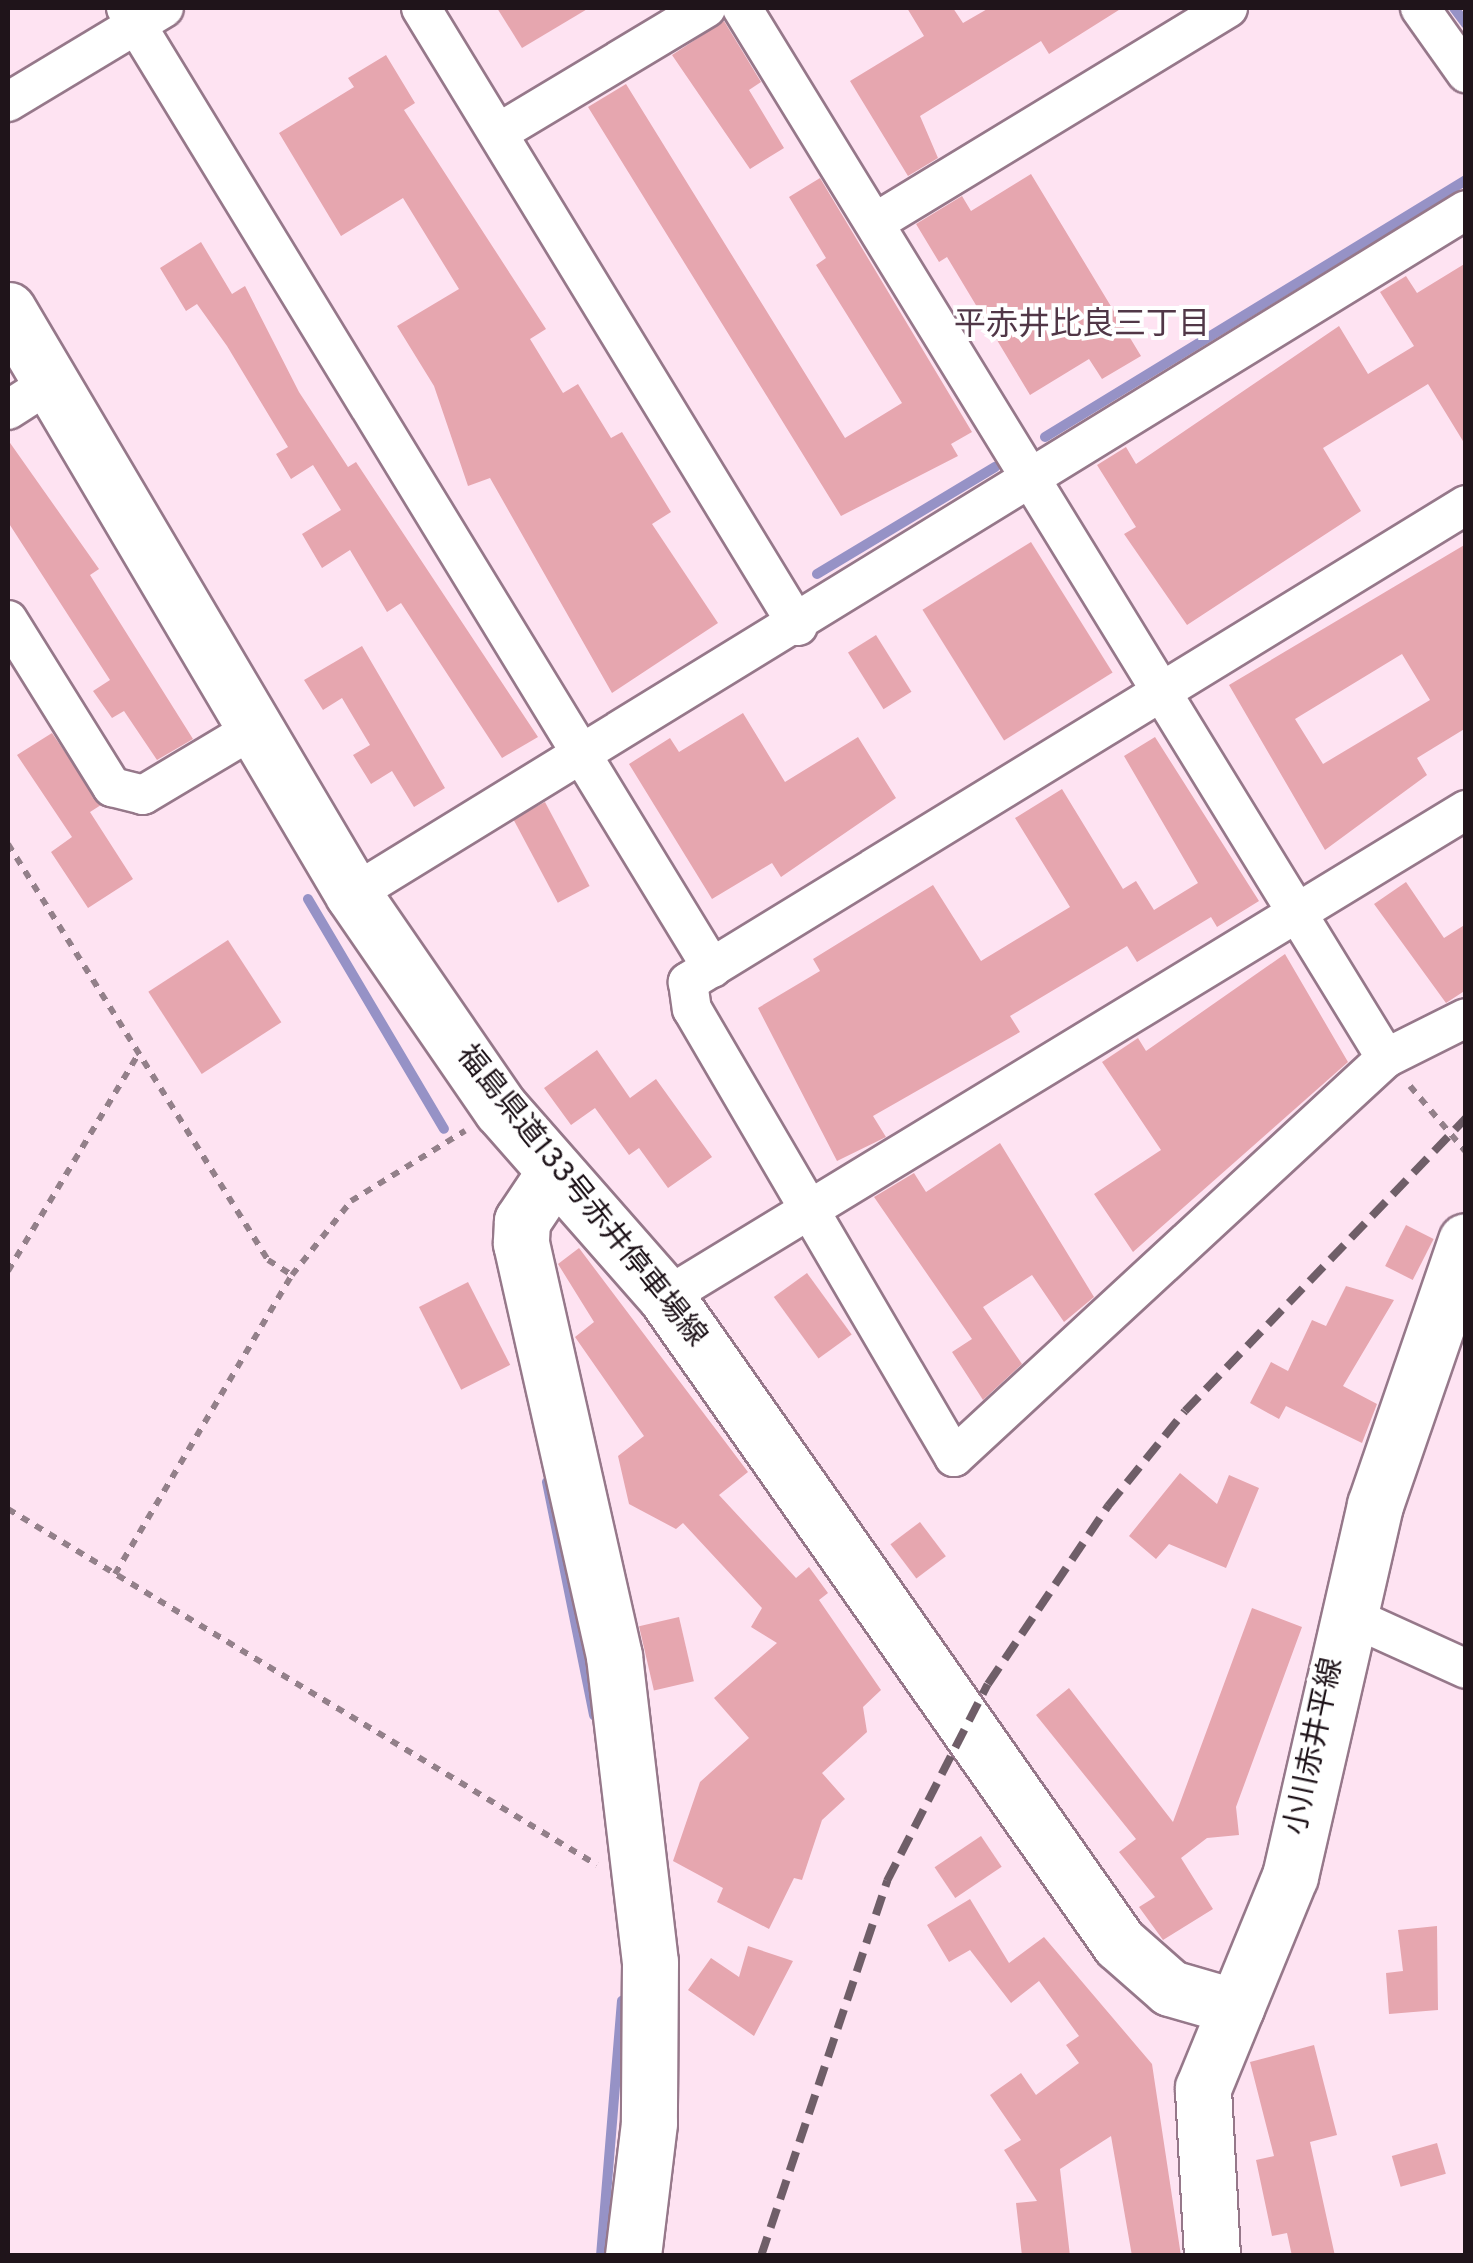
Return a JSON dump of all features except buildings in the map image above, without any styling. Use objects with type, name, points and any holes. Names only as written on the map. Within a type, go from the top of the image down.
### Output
[{"type":"main road","name":"福島県道133号赤井停車場線","points":[[8,310],[29,396],[255,728],[353,894],[501,1109],[666,1297],[1119,1943],[1170,1988],[1236,2007]]},
{"type":"main road","points":[[554,1173],[522,1221],[521,1243],[594,1551],[645,1894],[652,2046],[634,2256]]},
{"type":"main road","name":"小川赤井平線","points":[[1212,2256],[1198,2126],[1213,2055],[1290,1876],[1345,1614],[1466,1240]]},
{"type":"street","points":[[422,8],[798,626]]},
{"type":"street","points":[[498,133],[706,8]]},
{"type":"street","points":[[742,8],[1386,1058]]},
{"type":"street","points":[[876,222],[1228,8]]},
{"type":"street","points":[[1420,8],[1466,73]]},
{"type":"street","points":[[8,102],[142,13],[580,760],[712,968]]},
{"type":"street","points":[[353,894],[580,760],[1466,210]]},
{"type":"street","points":[[1466,505],[1165,694],[688,982],[692,1008],[954,1457],[1386,1058],[1466,1018]]},
{"type":"street","points":[[8,620],[112,787],[143,795],[255,728]]},
{"type":"street","points":[[666,1297],[806,1204],[1466,810]]},
{"type":"street","points":[[1345,1614],[1466,1669]]},
{"type":"path","points":[[8,844],[268,1260],[292,1275]]},
{"type":"path","points":[[8,1271],[138,1056]]},
{"type":"path","points":[[1386,1058],[1466,1152]]},
{"type":"path","points":[[115,1574],[292,1275],[352,1201],[501,1109]]},
{"type":"path","points":[[8,1509],[645,1894]]},
{"type":"waterway","points":[[1454,8],[1466,24]]},
{"type":"waterway","points":[[1045,437],[1466,180]]},
{"type":"waterway","points":[[817,574],[995,467]]},
{"type":"waterway","points":[[308,899],[444,1129]]},
{"type":"waterway","points":[[547,1482],[594,1715]]},
{"type":"waterway","points":[[601,2256],[622,2001]]},
{"type":"railway","points":[[761,2256],[887,1881],[988,1684],[1108,1506],[1185,1411],[1466,1118]]},
{"type":"district","name":"平赤井比良三丁目","points":[[1082,326]]}]
